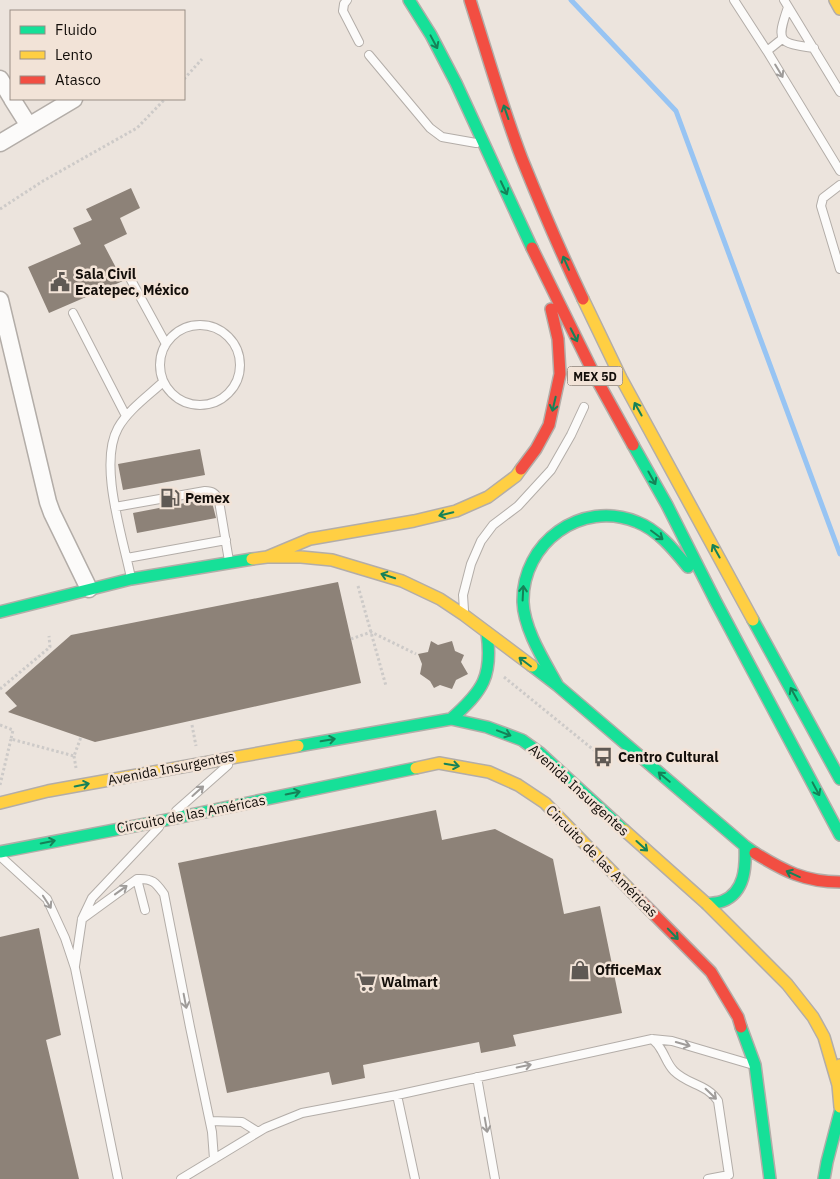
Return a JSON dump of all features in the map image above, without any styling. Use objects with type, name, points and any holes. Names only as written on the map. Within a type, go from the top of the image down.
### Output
[{"type":"main road","name":"MEX 5D","points":[[409,0],[431,35],[456,83],[542,270],[597,380],[667,505],[716,602],[840,835]]},
{"type":"main road","name":"MEX 5D","points":[[470,0],[522,158],[584,302],[621,378],[840,779]]},
{"type":"main road","points":[[834,0],[840,9]]},
{"type":"main road","points":[[267,557],[310,539],[414,521],[456,511],[488,497],[516,476],[536,449],[549,424],[560,374],[558,339],[542,270]]},
{"type":"main road","points":[[558,686],[535,640],[526,618],[523,602],[524,583],[535,554],[560,529],[576,521],[596,516],[630,519],[645,526],[674,550],[716,602]]},
{"type":"main road","points":[[0,612],[131,580],[267,557],[301,557],[332,560],[362,568],[402,581],[440,599],[464,615],[558,686],[744,846],[771,864],[796,876],[815,882],[840,882]]},
{"type":"main road","points":[[451,719],[471,702],[484,683],[490,657],[487,633]]},
{"type":"main road","name":"Avenida Insurgentes","points":[[0,803],[48,791],[238,755],[451,719],[487,727],[522,740],[540,752],[593,802],[708,904],[787,984],[814,1017],[824,1037],[838,1085]]},
{"type":"main road","name":"Circuito de las Américas","points":[[0,852],[166,820],[439,763],[489,772],[518,785],[545,803],[711,972],[738,1017],[755,1065],[770,1179]]},
{"type":"main road","points":[[5,788],[48,791]]},
{"type":"main road","points":[[708,904],[724,900],[735,894],[744,874],[746,860],[744,846]]},
{"type":"main road","points":[[840,1064],[838,1085],[840,1106]]},
{"type":"main road","points":[[824,1179],[840,1112]]},
{"type":"street","points":[[0,79],[10,95]]},
{"type":"street","points":[[13,100],[29,126]]},
{"type":"street","points":[[0,143],[72,100]]},
{"type":"street","points":[[0,300],[48,502],[89,589]]},
{"type":"lane","points":[[347,0],[344,4],[343,12],[359,42]]},
{"type":"lane","points":[[734,0],[840,171]]},
{"type":"lane","points":[[786,4],[781,33],[782,39],[792,45],[814,48]]},
{"type":"lane","points":[[786,4],[840,92]]},
{"type":"lane","points":[[767,51],[782,39]]},
{"type":"lane","points":[[369,55],[438,136],[484,144]]},
{"type":"lane","points":[[840,185],[823,198],[821,206],[840,269]]},
{"type":"lane","points":[[131,280],[166,344]]},
{"type":"lane","points":[[73,313],[126,416]]},
{"type":"lane","points":[[199,325],[212,327],[224,333],[233,343],[239,355],[241,368],[238,381],[230,393],[220,401],[207,405],[193,405],[181,401],[170,393],[163,382],[160,363],[166,344],[175,334],[186,328],[199,325]]},
{"type":"lane","points":[[131,580],[115,507],[110,453],[117,431],[126,416],[163,382]]},
{"type":"lane","points":[[464,615],[463,595],[471,564],[481,540],[494,525],[518,506],[551,470],[572,435],[584,407]]},
{"type":"lane","points":[[115,507],[210,491],[214,492],[219,501],[230,563]]},
{"type":"lane","points":[[127,558],[226,540]]},
{"type":"lane","points":[[75,968],[82,919],[92,898],[166,820],[238,755]]},
{"type":"lane","points":[[0,856],[47,900],[65,938],[75,968],[118,1179]]},
{"type":"lane","points":[[82,919],[137,879],[147,878],[156,884],[164,894],[210,1121],[214,1159]]},
{"type":"lane","points":[[137,879],[145,910]]},
{"type":"lane","points":[[652,1039],[674,1071],[686,1080],[713,1093],[718,1101],[729,1175],[708,1179]]},
{"type":"lane","points":[[181,1179],[265,1128],[302,1113],[396,1095],[652,1039],[672,1041],[755,1065]]},
{"type":"lane","points":[[477,1077],[496,1179]]},
{"type":"lane","points":[[396,1095],[415,1179]]},
{"type":"lane","points":[[210,1121],[242,1122],[258,1132]]},
{"type":"path","points":[[185,78],[202,60]]},
{"type":"path","points":[[0,209],[43,181],[137,128],[164,100]]},
{"type":"path","points":[[357,583],[386,686]]},
{"type":"path","points":[[351,639],[370,632],[416,654]]},
{"type":"path","points":[[0,689],[50,647],[49,636]]},
{"type":"path","points":[[488,665],[595,751]]},
{"type":"path","points":[[0,725],[13,730],[5,788]]},
{"type":"path","points":[[11,739],[74,756],[81,737]]},
{"type":"building","points":[[131,188],[140,208],[120,218],[127,234],[104,245],[123,281],[49,313],[28,267],[81,244],[73,228],[92,220],[86,209]]},
{"type":"building","points":[[200,449],[205,475],[123,490],[118,464]]},
{"type":"building","points":[[211,498],[216,518],[137,533],[133,513]]},
{"type":"building","points":[[338,582],[361,683],[95,742],[8,712],[17,706],[5,693],[71,635]]},
{"type":"building","points":[[431,641],[438,645],[452,641],[455,651],[464,655],[461,662],[468,674],[456,680],[452,689],[440,685],[434,688],[430,681],[420,674],[422,664],[418,654],[428,652]]},
{"type":"building","points":[[436,810],[442,840],[495,829],[553,859],[564,914],[600,906],[622,1013],[513,1035],[516,1046],[481,1053],[479,1042],[363,1065],[365,1078],[332,1085],[329,1072],[227,1093],[178,863]]},
{"type":"building","points":[[39,928],[61,1035],[46,1040],[79,1179],[0,1179],[0,937]]},
{"type":"waterway","points":[[571,0],[676,111],[840,554]]},
{"type":"traffic: fast","points":[[409,0],[431,35],[456,83],[532,248]]},
{"type":"traffic: fast","points":[[633,445],[667,505],[716,602],[840,835]]},
{"type":"traffic: fast","points":[[558,686],[531,635],[524,613],[523,602],[525,581],[533,561],[544,545],[559,531],[576,522],[595,516],[616,516],[637,522],[652,530],[665,541],[688,567]]},
{"type":"traffic: fast","points":[[0,612],[131,579],[252,559]]},
{"type":"traffic: fast","points":[[753,620],[840,779]]},
{"type":"traffic: fast","points":[[451,719],[471,700],[483,682],[487,672],[488,661],[487,633]]},
{"type":"traffic: fast","points":[[532,666],[755,853]]},
{"type":"traffic: fast","points":[[298,746],[451,719],[487,727],[522,740],[540,753],[624,830]]},
{"type":"traffic: fast","points":[[0,852],[416,768]]},
{"type":"traffic: fast","points":[[707,904],[723,901],[736,892],[743,878],[745,846]]},
{"type":"traffic: fast","points":[[741,1027],[755,1065],[770,1179]]},
{"type":"traffic: fast","points":[[824,1179],[840,1112]]},
{"type":"traffic: slow","points":[[835,0],[840,9]]},
{"type":"traffic: slow","points":[[583,299],[621,378],[753,620]]},
{"type":"traffic: slow","points":[[267,557],[310,539],[414,521],[456,511],[488,497],[516,476],[521,469]]},
{"type":"traffic: slow","points":[[252,559],[301,557],[332,560],[402,581],[440,599],[532,666]]},
{"type":"traffic: slow","points":[[0,803],[48,791],[298,746]]},
{"type":"traffic: slow","points":[[416,768],[439,763],[489,772],[518,785],[545,803],[632,892]]},
{"type":"traffic: slow","points":[[624,830],[707,904],[787,984],[813,1017],[824,1037],[838,1085]]},
{"type":"traffic: slow","points":[[840,1065],[838,1085],[840,1107]]},
{"type":"traffic: jam","points":[[470,0],[501,100],[522,159],[583,299]]},
{"type":"traffic: jam","points":[[532,248],[597,380],[633,445]]},
{"type":"traffic: jam","points":[[521,469],[536,449],[549,425],[560,374],[558,339],[551,309]]},
{"type":"traffic: jam","points":[[755,853],[805,878],[840,882]]},
{"type":"traffic: jam","points":[[632,892],[711,972],[738,1017],[741,1027]]},
{"type":"place","name":"Sala Civil Ecatepec, México","points":[[60,282]]},
{"type":"place","name":"Pemex","points":[[170,498]]},
{"type":"place","name":"Centro Cultural","points":[[603,757]]},
{"type":"place","name":"OfficeMax","points":[[580,970]]},
{"type":"place","name":"Walmart","points":[[366,982]]}]
